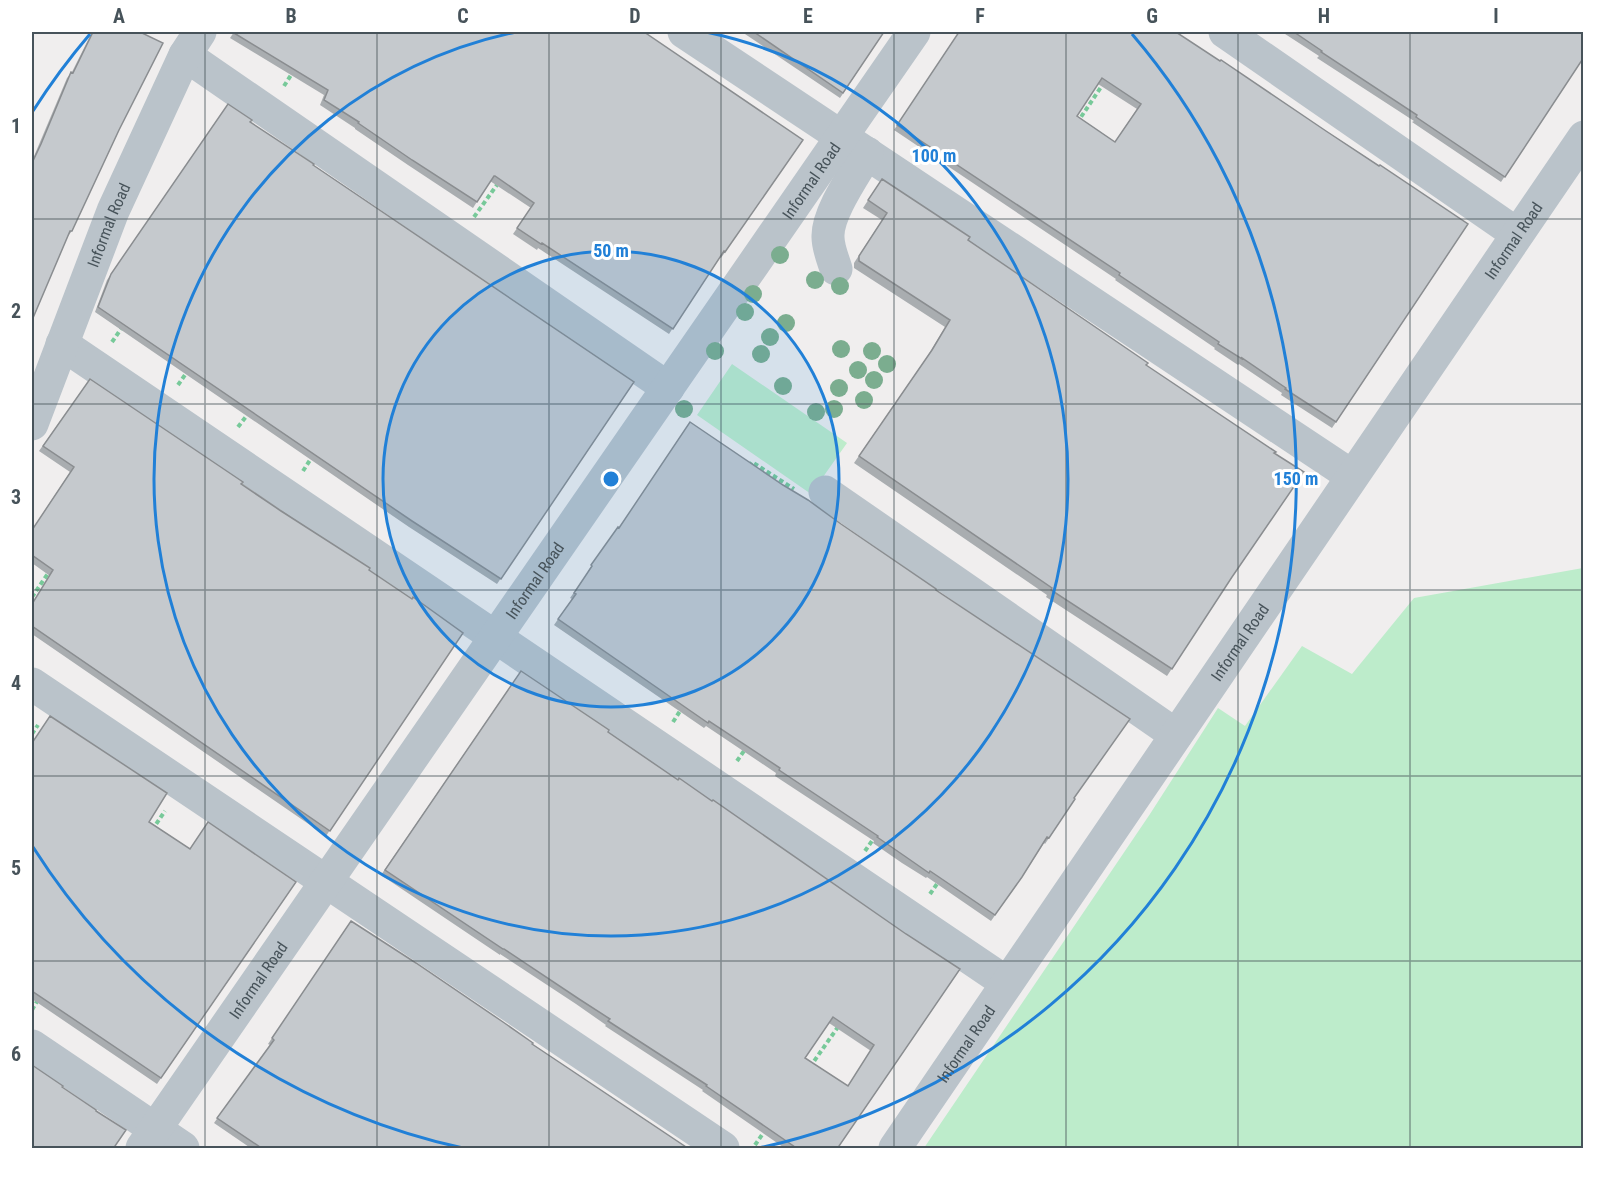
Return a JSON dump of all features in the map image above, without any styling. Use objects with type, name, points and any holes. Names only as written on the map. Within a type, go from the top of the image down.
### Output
[{"type":"street","points":[[684,32],[1352,476]]},
{"type":"street","name":"Informal Road","points":[[149,1139],[668,388],[855,145],[914,32]]},
{"type":"street","points":[[1225,32],[1517,234]]},
{"type":"street","points":[[193,44],[267,111],[668,388]]},
{"type":"street","name":"Informal Road","points":[[32,424],[113,211],[193,44]]},
{"type":"street","name":"Informal Road","points":[[895,1149],[1584,136]]},
{"type":"street","points":[[836,269],[827,236],[855,145]]},
{"type":"street","points":[[62,344],[1007,983]]},
{"type":"street","points":[[825,492],[1176,735]]},
{"type":"street","points":[[43,692],[723,1149]]},
{"type":"street","points":[[32,1046],[149,1139],[183,1149]]},
{"type":"path","points":[[267,111],[297,67]]},
{"type":"path","points":[[1072,132],[1104,82]]},
{"type":"path","points":[[456,242],[504,175]]},
{"type":"path","points":[[96,367],[129,318]]},
{"type":"path","points":[[161,411],[187,372]]},
{"type":"path","points":[[221,452],[248,413]]},
{"type":"path","points":[[286,496],[313,457]]},
{"type":"path","points":[[746,471],[752,462],[817,504],[825,492]]},
{"type":"path","points":[[32,597],[52,567]]},
{"type":"path","points":[[32,734],[43,692]]},
{"type":"path","points":[[657,746],[683,707]]},
{"type":"path","points":[[718,788],[752,740]]},
{"type":"path","points":[[849,876],[874,837]]},
{"type":"path","points":[[913,919],[939,880]]},
{"type":"path","points":[[806,1072],[846,1015]]},
{"type":"path","points":[[753,1149],[773,1120]]},
{"type":"green space","points":[[732,364],[847,443],[811,494],[697,415]]},
{"type":"green space","points":[[1583,568],[1583,1148],[924,1148],[1150,814],[1218,708],[1245,726],[1302,646],[1352,674],[1414,598]]},
{"type":"building","points":[[93,32],[140,32],[163,43],[70,231],[33,318],[32,163],[71,72],[73,73]]},
{"type":"building","points":[[235,32],[644,32],[803,140],[724,251],[673,329],[517,228],[534,203],[495,176],[477,202],[324,100],[328,90]]},
{"type":"building","points":[[754,32],[884,32],[843,93]]},
{"type":"building","points":[[959,32],[1176,32],[1468,224],[1336,422],[1218,344],[1219,342],[1119,275],[1120,273],[897,125]],"holes":[[[1102,78],[1141,104],[1115,142],[1077,116]]]},
{"type":"building","points":[[1294,32],[1584,32],[1584,57],[1505,177]]},
{"type":"building","points":[[228,104],[252,120],[250,122],[634,382],[501,579],[98,307],[111,274]]},
{"type":"building","points":[[882,179],[970,237],[968,240],[1304,472],[1172,669],[1051,590],[1052,588],[859,456],[950,320],[859,261],[859,256],[887,213],[868,200]]},
{"type":"building","points":[[90,379],[463,633],[330,831],[32,626],[32,604],[53,570],[32,555],[32,530],[74,467],[43,446]]},
{"type":"building","points":[[690,422],[1130,719],[995,915],[930,871],[929,873],[779,770],[780,768],[709,721],[708,723],[558,619],[576,594],[574,593],[591,565],[619,528]]},
{"type":"building","points":[[521,671],[678,780],[679,778],[713,800],[960,969],[837,1149],[798,1149],[707,1085],[608,1021],[610,1019],[385,870]],"holes":[[[833,1017],[874,1045],[848,1086],[805,1058]]]},
{"type":"building","points":[[50,716],[167,793],[149,822],[190,849],[208,822],[296,882],[161,1078],[32,991],[32,743]]},
{"type":"building","points":[[351,921],[689,1149],[263,1149],[217,1118],[274,1040],[272,1038]]},
{"type":"building","points":[[32,1065],[126,1130],[113,1149],[32,1149]]}]
